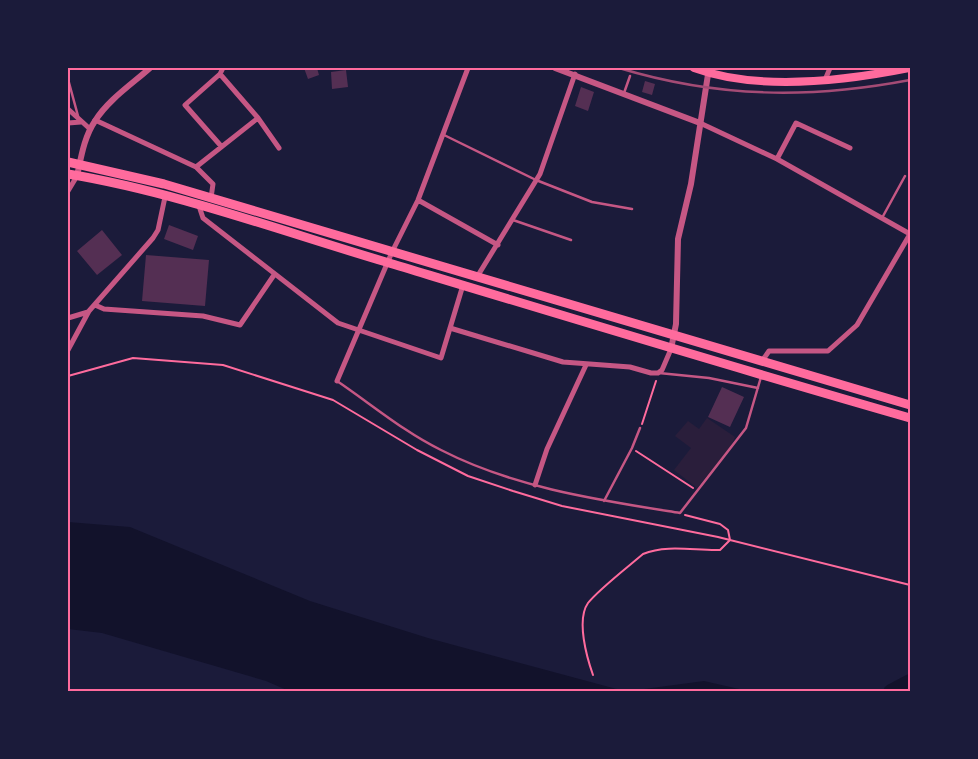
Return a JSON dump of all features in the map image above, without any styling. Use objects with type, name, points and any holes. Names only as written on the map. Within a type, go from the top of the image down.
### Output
[{"type":"highway","points":[[68,162],[164,184],[910,406]]},
{"type":"highway","points":[[68,174],[200,206],[463,284],[671,349],[910,418]]},
{"type":"main road","points":[[694,68],[746,78],[825,80],[909,68]]},
{"type":"street","points":[[68,192],[77,176],[90,129],[95,120],[106,107],[150,68]]},
{"type":"street","points":[[221,146],[184,105],[220,74],[223,68]]},
{"type":"street","points":[[336,381],[392,252],[418,200],[468,68]]},
{"type":"street","points":[[555,68],[575,73],[700,123],[776,159],[910,234],[857,325],[828,351],[769,351],[762,361]]},
{"type":"street","points":[[825,80],[830,68]]},
{"type":"street","points":[[450,328],[563,362],[630,367],[644,372],[658,373],[662,370],[671,349],[674,335],[678,239],[691,184],[709,70]]},
{"type":"street","points":[[477,277],[536,180],[575,73]]},
{"type":"street","points":[[220,74],[258,118],[279,148]]},
{"type":"street","points":[[68,109],[90,129]]},
{"type":"street","points":[[196,167],[258,118]]},
{"type":"street","points":[[95,120],[196,167],[213,184],[211,198]]},
{"type":"street","points":[[68,123],[81,122]]},
{"type":"street","points":[[776,159],[796,123],[850,148]]},
{"type":"street","points":[[68,350],[95,304],[153,238],[158,230],[165,197]]},
{"type":"street","points":[[418,200],[498,245]]},
{"type":"street","points":[[200,206],[203,218],[338,323],[358,332],[441,358],[463,284]]},
{"type":"street","points":[[95,304],[104,309],[203,316],[240,325],[274,275]]},
{"type":"street","points":[[68,318],[89,312]]},
{"type":"street","points":[[535,485],[547,449],[586,365]]},
{"type":"lane","points":[[624,93],[630,76]]},
{"type":"lane","points":[[68,80],[81,122]]},
{"type":"lane","points":[[443,134],[536,180],[592,202],[632,209]]},
{"type":"lane","points":[[882,218],[904,176]]},
{"type":"lane","points":[[513,220],[571,240]]},
{"type":"lane","points":[[658,373],[709,378],[758,388]]},
{"type":"lane","points":[[336,381],[441,450],[485,469],[535,485],[604,501],[680,512],[746,428],[762,375]]},
{"type":"lane","points":[[604,501],[632,448],[640,428]]},
{"type":"path","points":[[640,428],[656,381]]},
{"type":"path","points":[[632,448],[698,491]]},
{"type":"path","points":[[593,676],[585,651],[583,630],[587,604],[643,554],[652,550],[669,549],[720,550],[730,540],[728,530],[720,524],[680,512]]},
{"type":"shaded area","points":[[707,418],[735,437],[730,448],[697,488],[674,470],[691,448],[675,436],[688,421],[699,429]]},
{"type":"shaded area","points":[[68,522],[130,527],[310,601],[428,638],[624,691],[289,691],[266,681],[102,633],[68,629]]},
{"type":"shaded area","points":[[704,681],[748,691],[629,691]]},
{"type":"building","points":[[304,68],[317,68],[319,75],[308,79]]},
{"type":"building","points":[[346,70],[348,87],[332,89],[331,72]]},
{"type":"building","points":[[645,81],[655,84],[652,95],[642,92]]},
{"type":"building","points":[[581,87],[594,92],[588,111],[575,106]]},
{"type":"building","points":[[169,225],[198,236],[193,250],[164,239]]},
{"type":"building","points":[[102,230],[122,255],[97,275],[77,251]]},
{"type":"building","points":[[146,255],[209,260],[205,306],[142,301]]},
{"type":"building","points":[[722,387],[744,397],[730,427],[708,417]]},
{"type":"waterway","points":[[891,692],[910,682]]},
{"type":"railway","points":[[619,68],[692,85],[764,92],[836,90],[910,80]]}]
